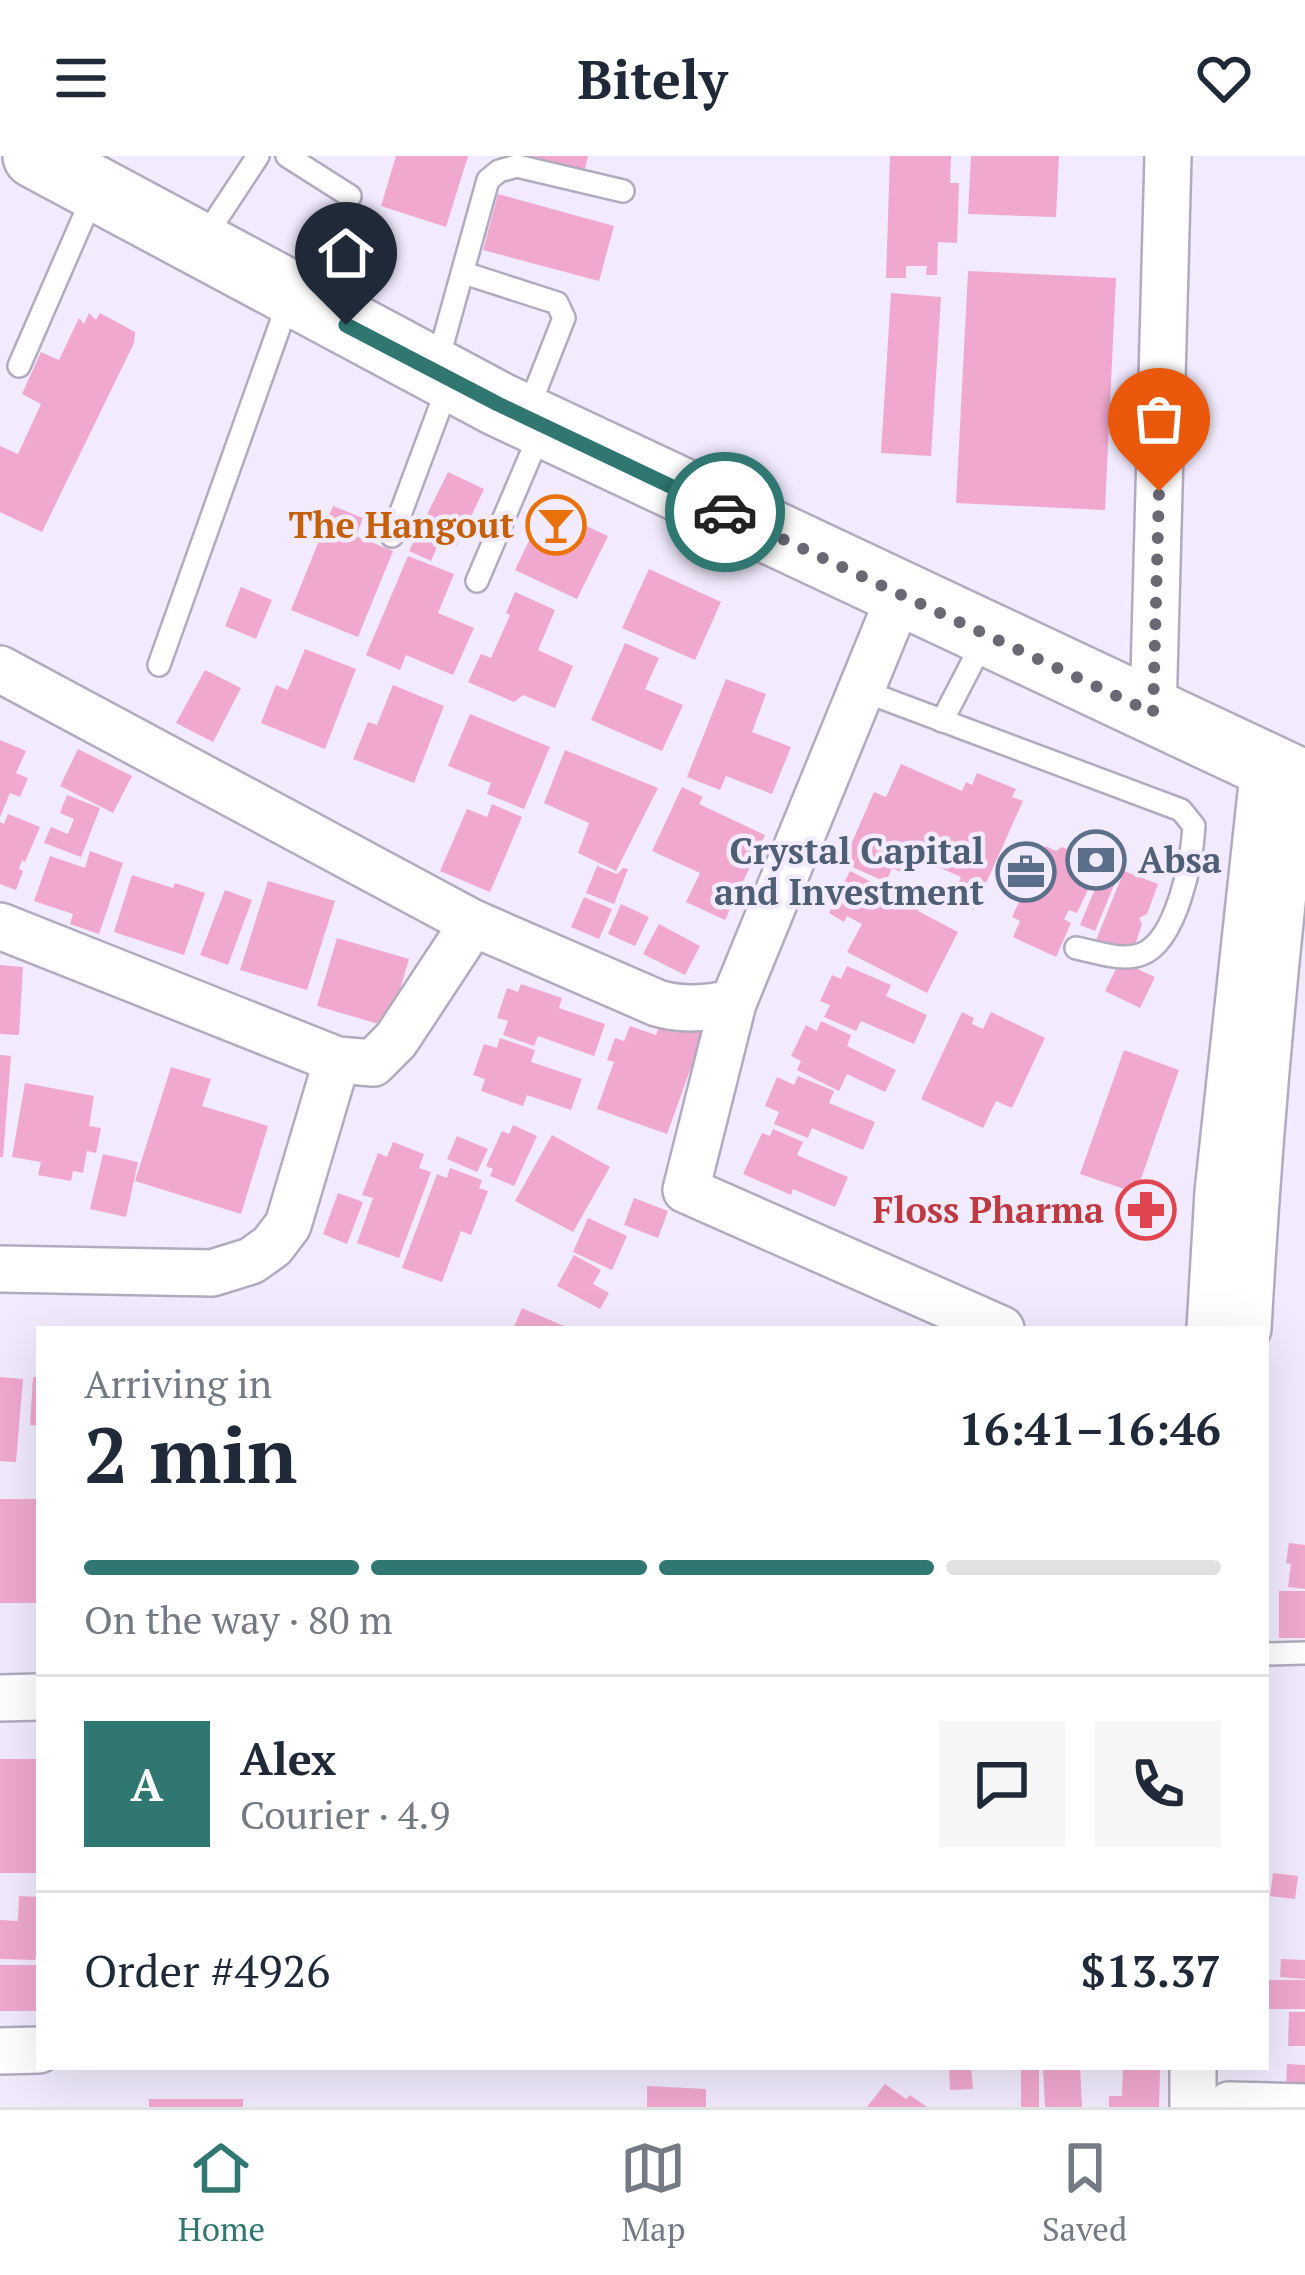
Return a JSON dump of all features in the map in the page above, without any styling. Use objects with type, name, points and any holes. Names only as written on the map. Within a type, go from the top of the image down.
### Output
[{"type":"main road","points":[[35,156],[103,173],[200,243],[534,421],[1288,776]]},
{"type":"street","points":[[1153,713],[1168,156]]},
{"type":"street","points":[[900,595],[733,1003],[686,1190],[994,1326]]},
{"type":"street","points":[[0,669],[473,923],[657,1004],[703,1008],[733,1003]]},
{"type":"street","points":[[1210,1326],[1218,1192],[1288,776]]},
{"type":"street","points":[[1248,1326],[1288,776]]},
{"type":"street","points":[[0,926],[337,1060],[373,1063],[396,1040],[473,923]]},
{"type":"street","points":[[0,1268],[212,1273],[251,1261],[272,1246],[288,1225],[337,1060]]},
{"type":"street","points":[[0,1698],[36,1697]]},
{"type":"street","points":[[0,2051],[36,2050]]},
{"type":"street","points":[[1196,2070],[1220,2097],[1305,2107]]},
{"type":"lane","points":[[200,243],[258,156]]},
{"type":"lane","points":[[287,156],[350,196]]},
{"type":"lane","points":[[392,536],[442,375],[488,180],[517,166],[622,191]]},
{"type":"lane","points":[[19,366],[103,173]]},
{"type":"lane","points":[[464,273],[557,303],[564,318],[534,421],[477,581]]},
{"type":"lane","points":[[159,665],[291,293]]},
{"type":"lane","points":[[942,721],[986,636]]},
{"type":"lane","points":[[860,690],[1181,811],[1194,826],[1192,851],[1169,929],[1157,945],[1140,955],[1123,957],[1076,948]]},
{"type":"lane","points":[[1269,1654],[1305,1653]]},
{"type":"building","points":[[396,156],[468,156],[446,227],[381,206]]},
{"type":"building","points":[[504,156],[588,156],[584,173]]},
{"type":"building","points":[[890,156],[951,156],[950,183],[959,183],[957,243],[938,242],[937,275],[926,275],[927,266],[906,266],[906,278],[886,278]]},
{"type":"building","points":[[971,156],[1059,156],[1056,217],[968,214]]},
{"type":"building","points":[[498,194],[614,226],[599,281],[483,250]]},
{"type":"building","points":[[968,271],[1116,278],[1105,510],[956,503]]},
{"type":"building","points":[[891,293],[941,297],[931,456],[881,453]]},
{"type":"building","points":[[89,313],[96,320],[100,313],[135,332],[134,343],[42,532],[0,512],[0,446],[18,454],[41,404],[22,394],[41,352],[59,360],[79,318],[84,324]]},
{"type":"building","points":[[448,472],[484,489],[457,546],[441,538],[431,561],[409,551]]},
{"type":"building","points":[[333,506],[363,518],[356,536],[393,551],[358,637],[291,610]]},
{"type":"building","points":[[545,507],[608,536],[577,599],[515,570]]},
{"type":"building","points":[[408,556],[454,574],[438,613],[474,628],[453,675],[406,655],[400,670],[366,655]]},
{"type":"building","points":[[649,569],[721,602],[695,660],[622,628]]},
{"type":"building","points":[[241,587],[272,600],[256,639],[225,626]]},
{"type":"building","points":[[515,592],[555,610],[538,650],[573,666],[555,708],[523,695],[514,702],[468,682],[481,654],[491,658]]},
{"type":"building","points":[[625,643],[659,658],[645,689],[683,705],[662,751],[591,720]]},
{"type":"building","points":[[305,649],[356,669],[325,749],[261,723],[276,685],[288,690]]},
{"type":"building","points":[[205,670],[241,688],[213,742],[176,723]]},
{"type":"building","points":[[726,679],[766,694],[752,732],[791,747],[772,794],[726,776],[720,790],[687,777]]},
{"type":"building","points":[[393,685],[444,706],[414,783],[353,759],[368,722],[377,725]]},
{"type":"building","points":[[470,714],[550,747],[524,809],[487,794],[491,783],[448,766]]},
{"type":"building","points":[[0,740],[26,751],[16,773],[28,778],[20,797],[10,793],[0,817]]},
{"type":"building","points":[[78,749],[132,776],[113,813],[60,786]]},
{"type":"building","points":[[565,750],[658,788],[616,871],[578,853],[589,823],[544,803]]},
{"type":"building","points":[[901,764],[962,791],[966,782],[972,785],[977,773],[1016,789],[1012,797],[1023,801],[974,910],[951,900],[961,877],[909,854],[901,872],[892,868],[886,882],[843,863],[874,792],[886,797]]},
{"type":"building","points":[[682,787],[703,797],[699,804],[765,835],[725,920],[686,902],[700,873],[652,851]]},
{"type":"building","points":[[67,795],[100,808],[81,857],[44,843],[51,827],[68,834],[74,819],[60,813]]},
{"type":"building","points":[[492,804],[522,817],[490,892],[440,871],[467,809],[487,817]]},
{"type":"building","points":[[8,814],[40,827],[25,862],[22,860],[16,890],[0,884],[0,822],[4,824]]},
{"type":"building","points":[[1045,846],[1056,851],[1062,847],[1100,864],[1077,913],[1069,910],[1064,919],[1071,923],[1056,957],[1013,937],[1020,921],[1012,917]]},
{"type":"building","points":[[90,851],[123,863],[99,934],[70,924],[73,914],[34,901],[50,856],[85,868]]},
{"type":"building","points":[[1109,855],[1124,861],[1095,931],[1080,925]]},
{"type":"building","points":[[597,866],[617,874],[628,869],[614,904],[586,893]]},
{"type":"building","points":[[850,871],[958,932],[927,993],[847,952],[862,924],[847,916],[844,922],[829,913]]},
{"type":"building","points":[[1124,871],[1158,884],[1147,914],[1139,918],[1142,924],[1132,954],[1096,940]]},
{"type":"building","points":[[132,875],[205,893],[184,955],[114,932]]},
{"type":"building","points":[[268,881],[335,901],[307,990],[240,970]]},
{"type":"building","points":[[225,890],[252,900],[228,965],[200,955]]},
{"type":"building","points":[[584,897],[612,909],[599,939],[571,927]]},
{"type":"building","points":[[621,904],[649,917],[635,946],[608,934]]},
{"type":"building","points":[[659,924],[700,946],[685,975],[643,954]]},
{"type":"building","points":[[337,938],[409,959],[389,1027],[317,1006]]},
{"type":"building","points":[[1120,961],[1155,977],[1140,1008],[1105,991]]},
{"type":"building","points":[[0,965],[23,967],[19,1035],[0,1034]]},
{"type":"building","points":[[847,966],[891,985],[886,996],[927,1015],[914,1044],[861,1021],[856,1031],[824,1017],[830,1005],[820,1001],[832,975],[841,979]]},
{"type":"building","points":[[521,984],[562,998],[559,1008],[605,1024],[594,1056],[538,1036],[534,1046],[503,1035],[508,1021],[497,1018],[507,988],[518,992]]},
{"type":"building","points":[[962,1012],[983,1029],[991,1012],[1045,1038],[1012,1108],[996,1101],[983,1128],[921,1099]]},
{"type":"building","points":[[664,1015],[705,1029],[667,1134],[597,1109],[614,1062],[607,1060],[615,1038],[624,1041],[630,1026],[656,1035]]},
{"type":"building","points":[[821,1021],[851,1035],[847,1046],[896,1070],[885,1092],[847,1074],[839,1091],[797,1070],[801,1061],[791,1056],[806,1025],[817,1031]]},
{"type":"building","points":[[500,1038],[535,1050],[531,1062],[582,1079],[571,1110],[527,1095],[523,1106],[481,1091],[485,1079],[473,1075],[484,1044],[497,1048]]},
{"type":"building","points":[[1124,1050],[1179,1070],[1136,1193],[1080,1174]]},
{"type":"building","points":[[0,1055],[11,1056],[3,1157],[0,1157]]},
{"type":"building","points":[[171,1067],[211,1079],[202,1106],[268,1126],[241,1214],[135,1181]]},
{"type":"building","points":[[798,1076],[834,1091],[829,1103],[875,1122],[863,1150],[812,1128],[808,1138],[774,1124],[779,1112],[765,1106],[777,1077],[794,1085]]},
{"type":"building","points":[[25,1083],[94,1096],[89,1126],[101,1128],[96,1153],[87,1151],[83,1173],[73,1171],[71,1181],[38,1175],[41,1162],[12,1157]]},
{"type":"building","points":[[513,1125],[537,1136],[514,1186],[490,1176],[493,1169],[486,1166],[502,1131],[509,1134]]},
{"type":"building","points":[[773,1129],[803,1142],[797,1155],[848,1177],[835,1207],[743,1174],[762,1133],[770,1136]]},
{"type":"building","points":[[552,1135],[610,1167],[573,1232],[515,1201]]},
{"type":"building","points":[[457,1136],[488,1149],[477,1172],[447,1159]]},
{"type":"building","points":[[393,1142],[424,1154],[419,1168],[431,1172],[399,1258],[357,1243],[373,1198],[362,1195],[378,1153],[387,1157]]},
{"type":"building","points":[[103,1154],[138,1162],[126,1217],[90,1209]]},
{"type":"building","points":[[450,1168],[482,1180],[479,1188],[488,1191],[471,1235],[461,1231],[442,1282],[402,1268],[437,1174],[447,1178]]},
{"type":"building","points":[[338,1193],[363,1202],[347,1244],[323,1234]]},
{"type":"building","points":[[634,1198],[668,1211],[658,1238],[624,1225]]},
{"type":"building","points":[[588,1218],[627,1236],[612,1270],[573,1252]]},
{"type":"building","points":[[574,1255],[601,1270],[593,1284],[609,1293],[600,1309],[557,1286]]},
{"type":"building","points":[[522,1308],[564,1326],[514,1326]]},
{"type":"building","points":[[0,1377],[23,1379],[16,1462],[0,1461]]},
{"type":"building","points":[[33,1377],[36,1377],[36,1426],[30,1425]]},
{"type":"building","points":[[0,1499],[36,1499],[36,1603],[0,1603]]},
{"type":"building","points":[[1289,1543],[1305,1545],[1305,1589],[1288,1587]]},
{"type":"building","points":[[1279,1591],[1305,1591],[1305,1638],[1279,1638]]},
{"type":"building","points":[[0,1759],[36,1759],[36,1873],[0,1873]]},
{"type":"building","points":[[1273,1873],[1298,1876],[1295,1899],[1270,1896]]},
{"type":"building","points":[[19,1896],[36,1897],[35,1960],[0,1959],[0,1920],[18,1921]]},
{"type":"building","points":[[1281,1959],[1305,1960],[1305,1979],[1280,1977]]},
{"type":"building","points":[[0,1965],[36,1965],[36,2011],[0,2011]]},
{"type":"building","points":[[1269,1980],[1305,1980],[1305,2009],[1269,2009]]},
{"type":"building","points":[[1289,2012],[1305,2012],[1305,2046],[1288,2046]]},
{"type":"building","points":[[1287,2064],[1305,2065],[1305,2088],[1286,2087]]},
{"type":"building","points":[[949,2070],[971,2070],[973,2089],[950,2090]]},
{"type":"building","points":[[1021,2070],[1039,2070],[1039,2107],[1021,2107]]},
{"type":"building","points":[[1043,2070],[1080,2070],[1082,2107],[1045,2107]]},
{"type":"building","points":[[1123,2070],[1160,2070],[1159,2107],[1109,2107],[1109,2096],[1122,2096]]},
{"type":"building","points":[[885,2084],[906,2099],[910,2095],[927,2107],[867,2107]]},
{"type":"building","points":[[647,2086],[706,2089],[706,2107],[647,2107]]},
{"type":"building","points":[[149,2099],[243,2099],[243,2107],[149,2107]]},
{"type":"way so far","points":[[725,512],[1153,713],[1159,491]]},
{"type":"place","name":"The Hangout","points":[[556,525]]},
{"type":"place","name":"Absa","points":[[1096,860]]},
{"type":"place","name":"Crystal Capital and Investment","points":[[1026,872]]},
{"type":"place","name":"Floss Pharma","points":[[1146,1210]]},
{"type":"route","points":[[346,325],[725,512]]}]
